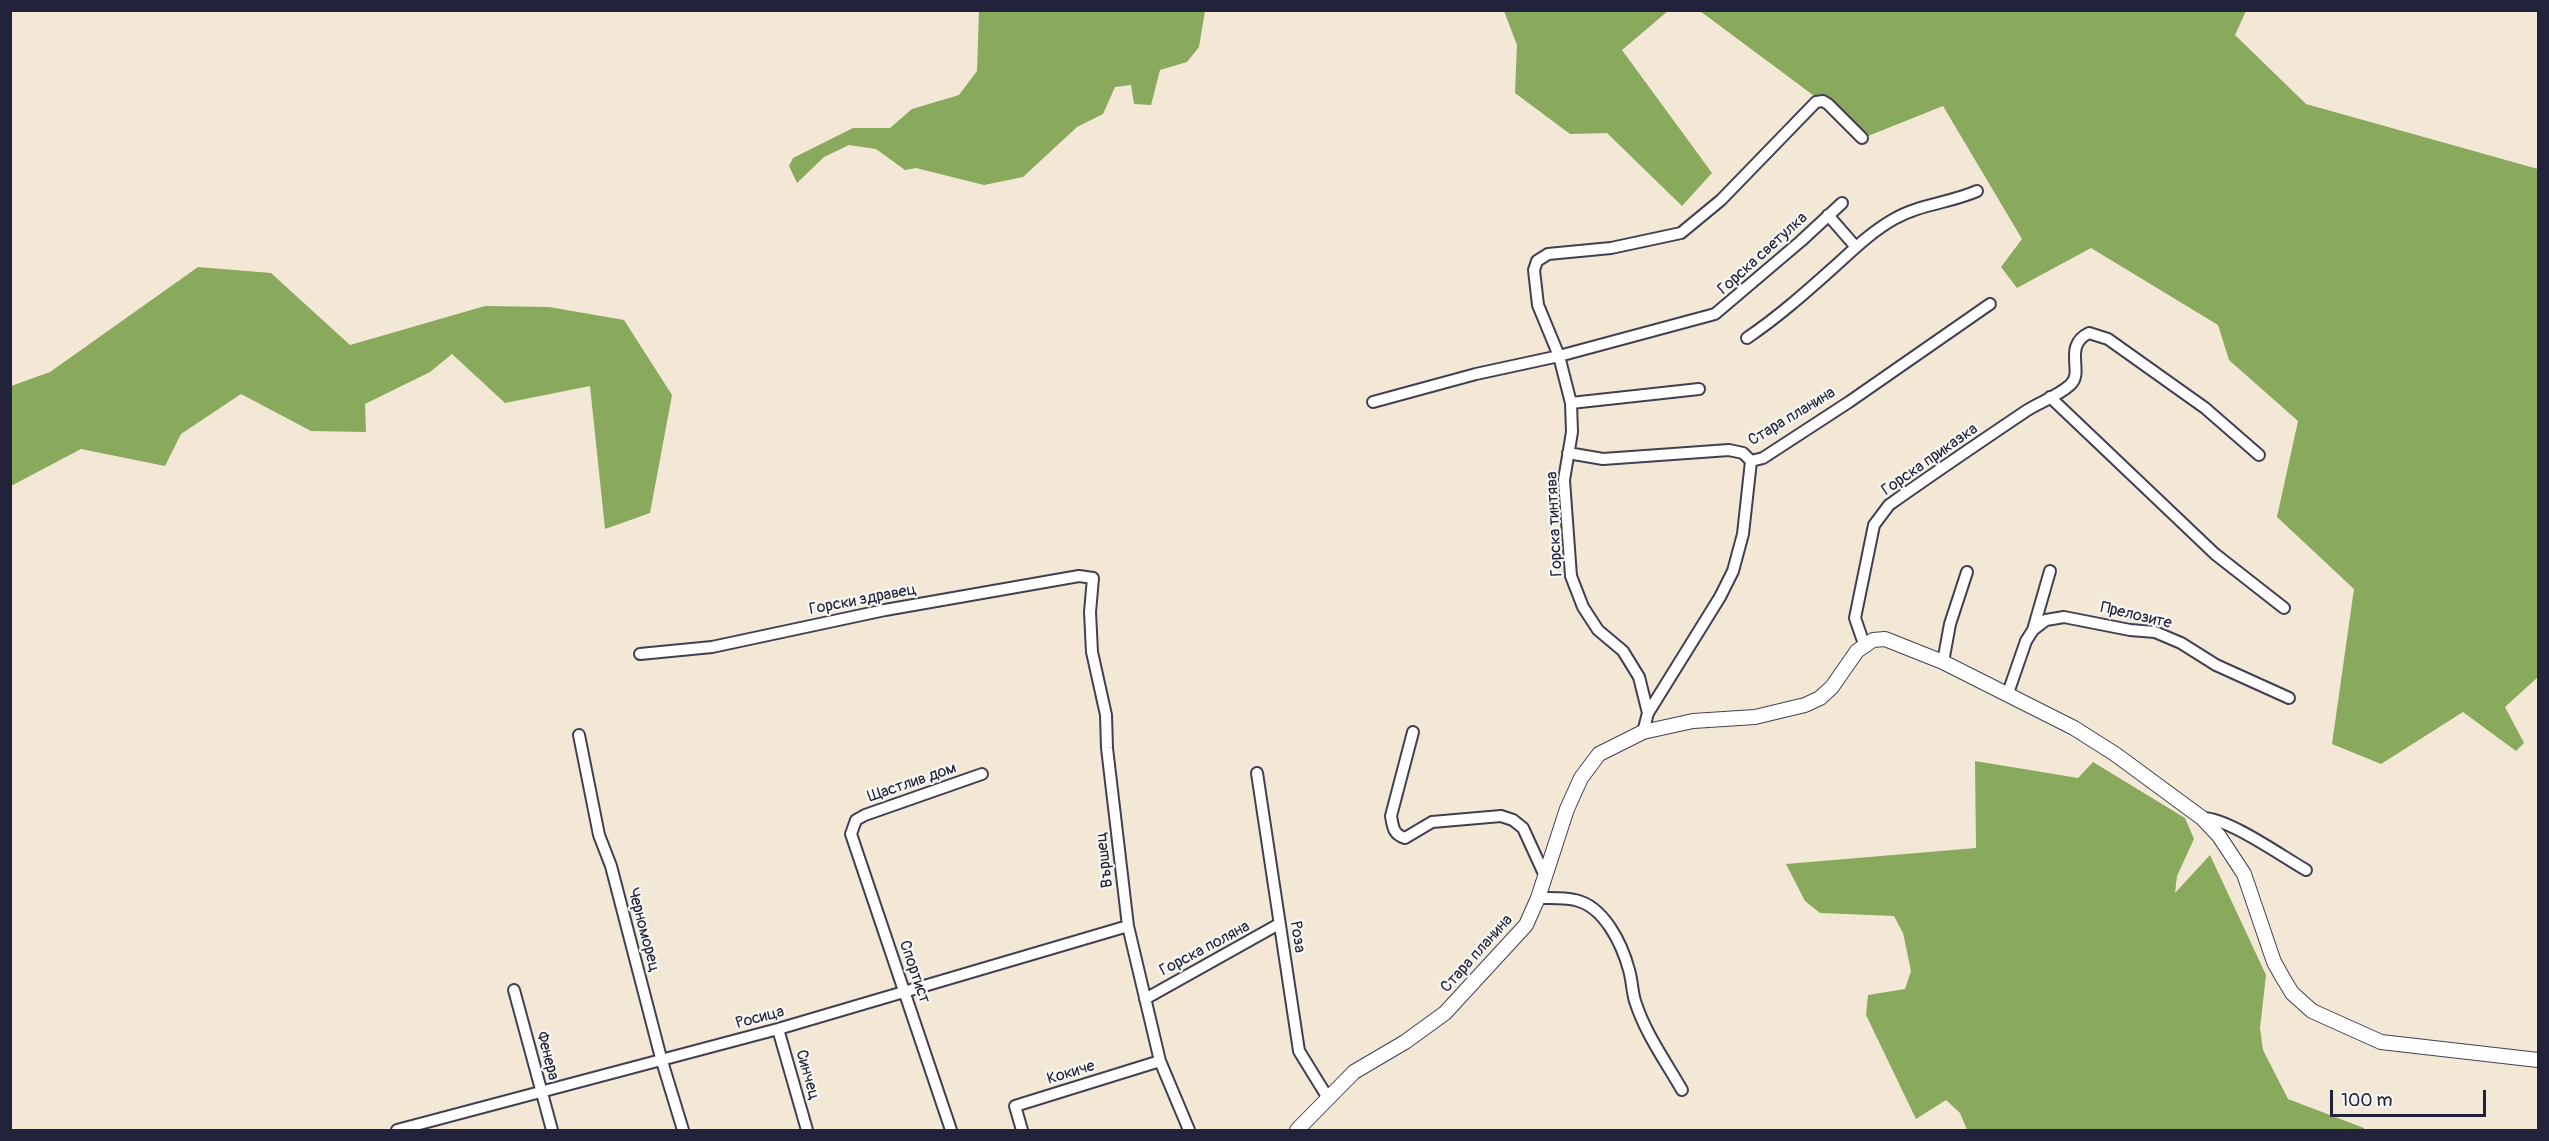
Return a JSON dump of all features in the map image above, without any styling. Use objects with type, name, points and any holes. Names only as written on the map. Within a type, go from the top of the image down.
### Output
[{"type":"street","name":"Горска тинтява","points":[[1643,732],[1648,713],[1639,677],[1632,662],[1623,651],[1598,630],[1583,607],[1571,576],[1564,480],[1572,432],[1570,403],[1559,356],[1538,305],[1534,270],[1537,261],[1548,254],[1611,248],[1681,233],[1721,200],[1816,102],[1823,101],[1828,104],[1862,138]]},
{"type":"street","points":[[1747,339],[1778,317],[1856,246],[1895,218],[1925,206],[1962,198],[1977,191]]},
{"type":"street","name":"Горска светулка","points":[[1374,402],[1715,314],[1768,271],[1842,203]]},
{"type":"street","points":[[1828,215],[1856,246]]},
{"type":"street","name":"Стара планина","points":[[1648,713],[1720,597],[1733,571],[1743,534],[1751,461],[1763,458],[1849,402],[1990,304]]},
{"type":"street","name":"Горска приказка","points":[[1864,644],[1855,618],[1876,520],[1888,505],[2071,385],[2074,381],[2074,355],[2078,342],[2089,333],[2108,339],[2166,378],[2259,455]]},
{"type":"street","points":[[1570,403],[1699,389]]},
{"type":"street","points":[[2050,397],[2215,554],[2284,608]]},
{"type":"street","points":[[1568,453],[1603,459],[1730,450],[1743,453],[1751,461]]},
{"type":"street","points":[[2008,693],[2026,642],[2033,630],[2050,571]]},
{"type":"street","points":[[1943,662],[1950,624],[1967,572]]},
{"type":"street","name":"Горски здравец","points":[[640,654],[712,647],[940,600],[1078,576],[1093,578]]},
{"type":"street","name":"Вършец","points":[[1093,578],[1090,612],[1092,652],[1106,715],[1107,748],[1128,926],[1160,1061],[1188,1131]]},
{"type":"street","name":"Прелозите","points":[[2033,630],[2046,620],[2064,617],[2130,630],[2155,632],[2181,643],[2216,665],[2289,698]]},
{"type":"street","points":[[1864,644],[1873,640],[1885,639],[1943,662],[2008,693],[2074,728],[2115,754],[2202,818],[2219,836],[2244,874],[2274,962],[2283,978],[2292,993],[2312,1011],[2381,1042],[2538,1060]]},
{"type":"street","name":"Стара планина","points":[[1297,1131],[1354,1072],[1428,1027],[1445,1013],[1526,925],[1581,778],[1599,754],[1643,732],[1693,721],[1755,717],[1805,705],[1820,698],[1832,687],[1864,644]]},
{"type":"street","points":[[1413,732],[1390,816],[1393,829],[1398,836],[1405,838],[1432,822],[1501,816],[1514,820],[1523,828],[1545,876]]},
{"type":"street","name":"Черноморец","points":[[579,735],[599,835],[620,901],[661,1059],[683,1131]]},
{"type":"street","name":"Роза","points":[[1257,773],[1299,1051],[1328,1098]]},
{"type":"street","name":"Щастлив дом","points":[[854,824],[865,814],[982,774]]},
{"type":"street","points":[[2202,818],[2220,822],[2260,842],[2307,870]]},
{"type":"street","name":"Спортист","points":[[854,824],[851,834],[951,1131]]},
{"type":"street","points":[[1538,898],[1577,900],[1590,906],[1604,919],[1616,937],[1629,969],[1635,1001],[1647,1029],[1682,1090]]},
{"type":"street","name":"Горска поляна","points":[[1145,999],[1280,924]]},
{"type":"street","name":"Росица","points":[[397,1131],[416,1128],[661,1059],[778,1029],[1128,926]]},
{"type":"street","name":"Фенера","points":[[514,990],[552,1131]]},
{"type":"street","name":"Синчец","points":[[778,1029],[807,1131]]},
{"type":"street","name":"Кокиче","points":[[1022,1131],[1015,1106],[1160,1061]]},
{"type":"green space","points":[[979,11],[1205,11],[1199,47],[1187,62],[1160,70],[1151,105],[1134,104],[1131,85],[1115,87],[1103,114],[1077,127],[1023,177],[984,185],[916,168],[905,170],[876,149],[849,145],[824,157],[797,183],[789,166],[793,158],[853,128],[890,128],[912,109],[959,95],[977,71]]},
{"type":"green space","points":[[1504,11],[1668,11],[1622,50],[1712,173],[1682,206],[1607,133],[1570,134],[1515,93],[1517,45]]},
{"type":"green space","points":[[1700,11],[2246,11],[2235,35],[2306,104],[2538,169],[2538,677],[2505,707],[2524,743],[2516,751],[2463,712],[2381,764],[2332,744],[2354,589],[2277,517],[2298,421],[2229,360],[2218,325],[2091,248],[2017,288],[2001,267],[2022,239],[1943,106],[1868,136]]},
{"type":"green space","points":[[198,267],[271,273],[350,345],[485,306],[549,307],[624,320],[672,395],[650,513],[605,529],[590,386],[505,403],[452,354],[430,372],[365,404],[366,432],[311,431],[241,394],[181,434],[165,466],[81,449],[11,486],[11,386],[50,372]]},
{"type":"green space","points":[[1975,761],[2078,778],[2093,762],[2185,818],[2194,839],[2177,876],[2175,893],[2210,855],[2266,975],[2260,1028],[2263,1050],[2288,1099],[2364,1128],[2364,1130],[1967,1130],[1960,1113],[1946,1100],[1916,1119],[1866,1015],[1868,995],[1905,989],[1911,971],[1903,933],[1894,916],[1820,913],[1805,901],[1786,864],[1976,848]]}]
